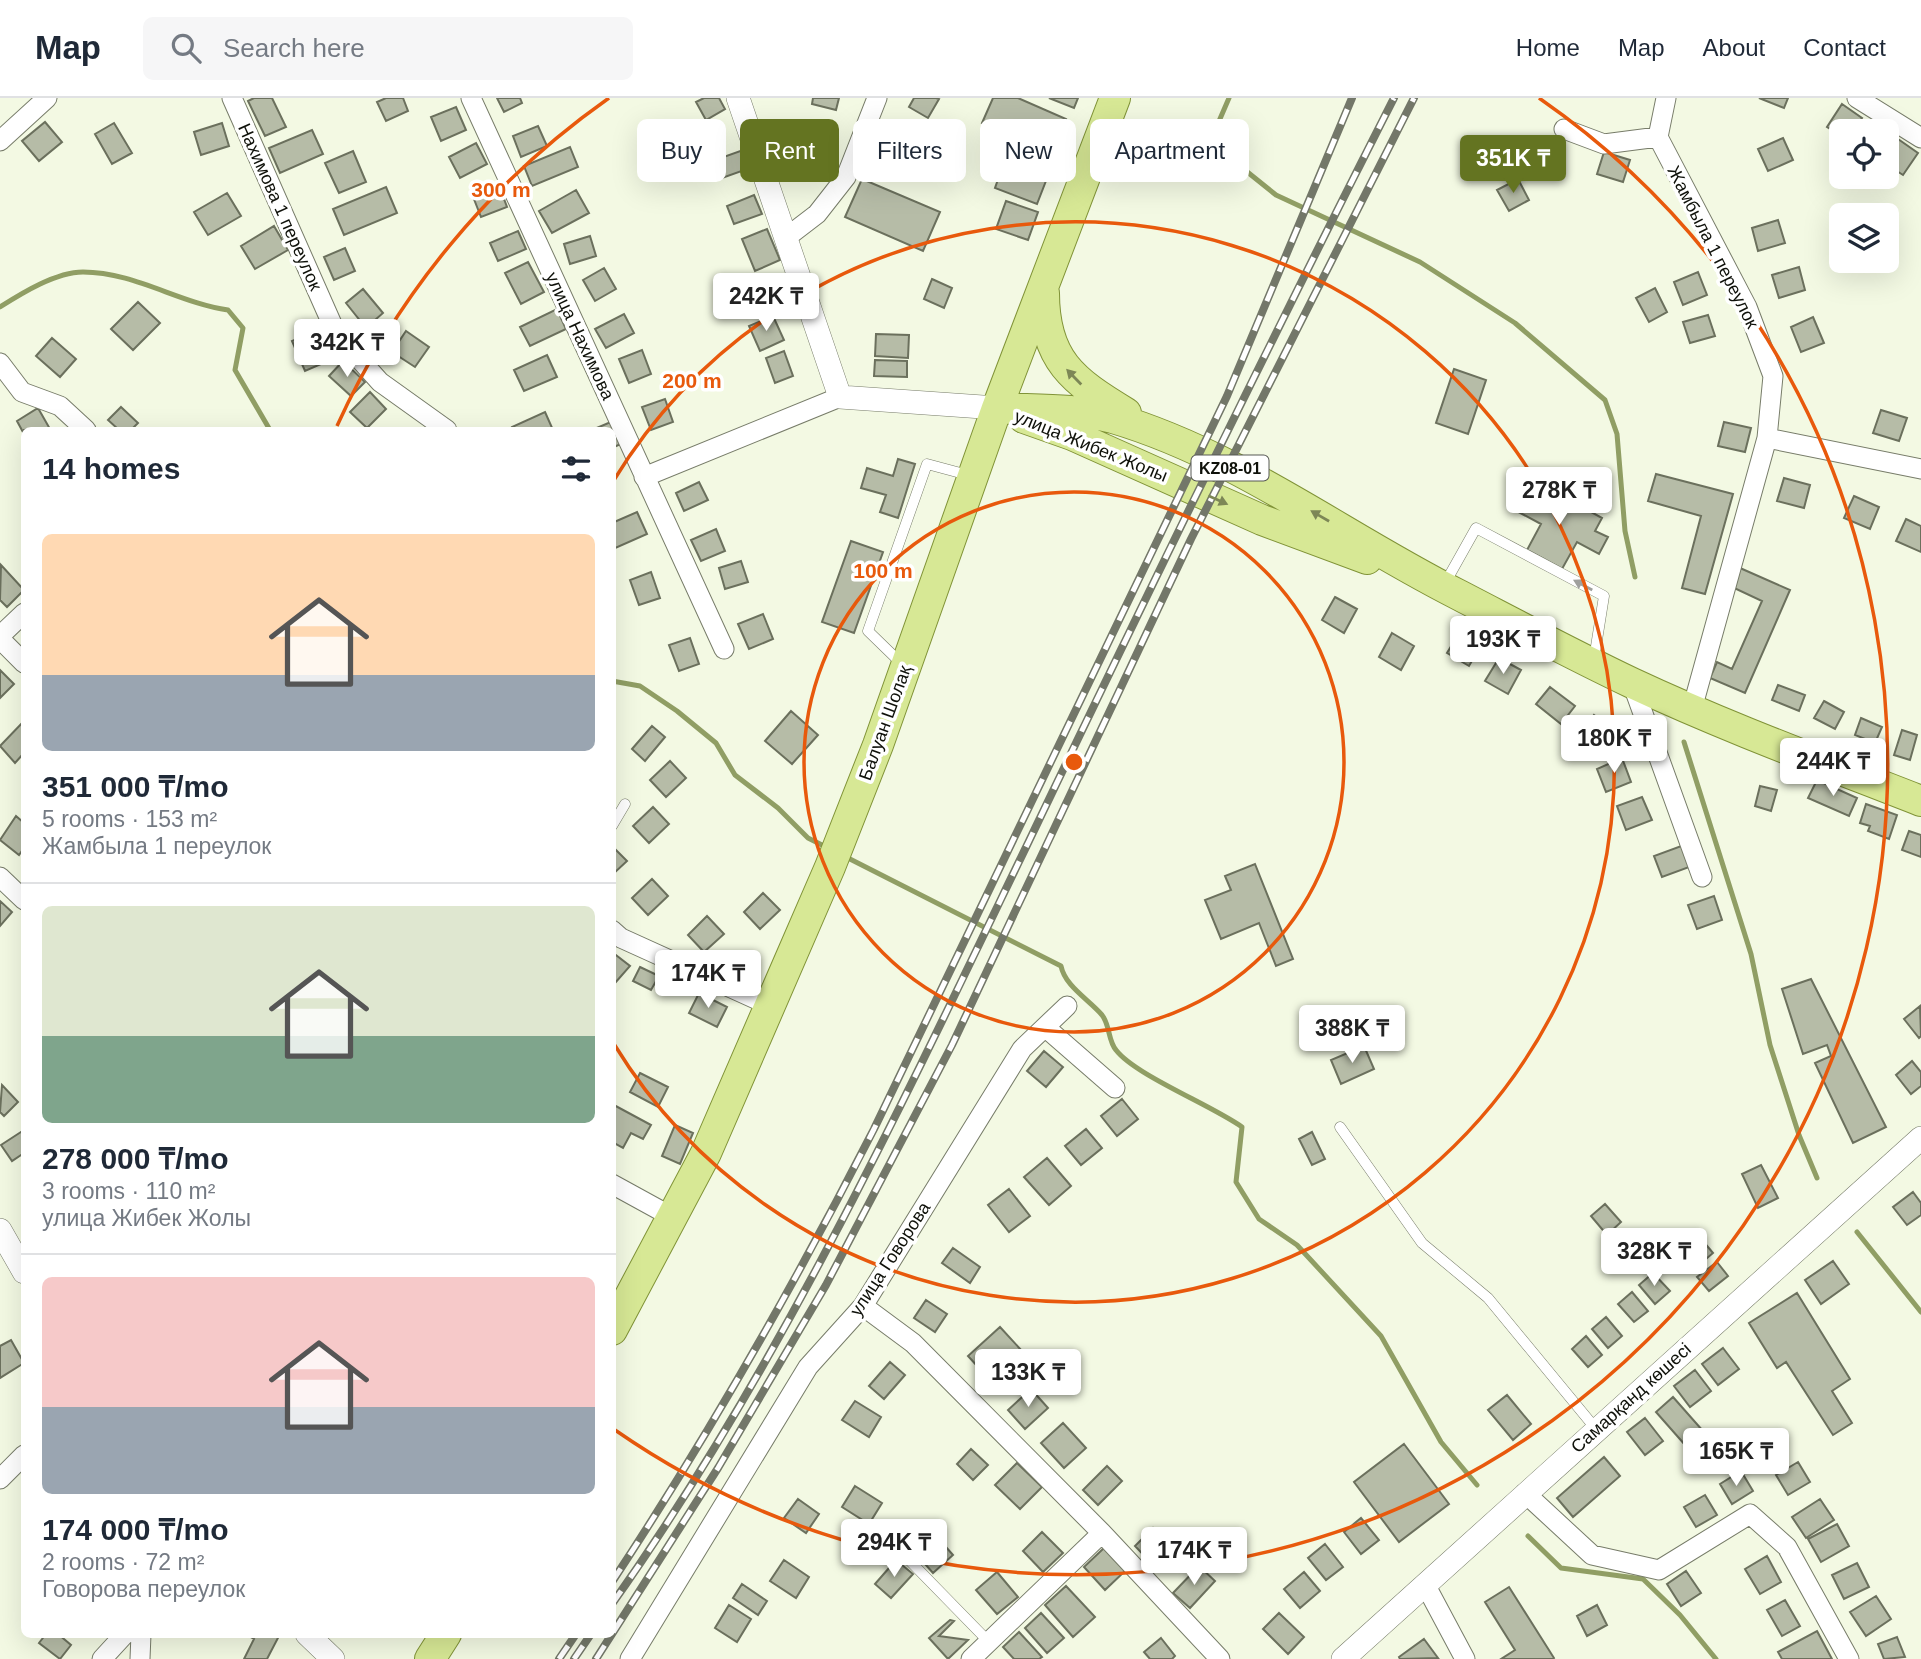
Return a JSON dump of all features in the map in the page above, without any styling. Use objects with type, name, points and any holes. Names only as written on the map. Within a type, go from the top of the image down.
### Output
[{"type":"main road","name":"Балуан Шолақ","points":[[616,1323],[674,1217],[771,1006],[835,855],[997,408],[1115,98]]},
{"type":"main road","name":"KZ08-01","points":[[1044,284],[1044,321],[1051,346],[1067,370],[1084,388],[1172,440]]},
{"type":"main road","name":"улица Жибек Жолы","points":[[997,408],[1080,412],[1112,418],[1172,440],[1272,488],[1442,587],[1632,683],[1921,801]]},
{"type":"main road","name":"улица Жибек Жолы","points":[[997,408],[1072,435],[1262,520],[1442,587]]},
{"type":"main road","points":[[430,1659],[443,1638]]},
{"type":"street","points":[[0,141],[47,98]]},
{"type":"street","name":"Нахимова 1 переулок","points":[[232,98],[336,333],[380,383],[443,427]]},
{"type":"street","name":"улица Нахимова","points":[[471,98],[724,649]]},
{"type":"street","points":[[738,98],[840,397]]},
{"type":"street","points":[[787,237],[817,214],[846,177],[877,98]]},
{"type":"street","points":[[1564,129],[1604,144],[1658,137],[1666,98]]},
{"type":"street","points":[[1857,98],[1921,138]]},
{"type":"street","name":"Жамбыла 1 переулок","points":[[1658,137],[1747,307],[1773,376],[1767,438],[1692,709]]},
{"type":"street","points":[[0,363],[22,392],[60,406],[83,427]]},
{"type":"street","points":[[644,477],[840,397],[997,408]]},
{"type":"street","points":[[1767,438],[1921,469]]},
{"type":"street","points":[[21,616],[0,637],[21,660]]},
{"type":"street","points":[[1632,683],[1702,877]]},
{"type":"street","points":[[0,877],[21,897]]},
{"type":"street","points":[[616,934],[771,1006]]},
{"type":"street","name":"улица Говорова","points":[[630,1659],[808,1367],[863,1306],[1022,1049],[1067,1006]]},
{"type":"street","points":[[1045,1027],[1115,1088]]},
{"type":"street","name":"Самарқанд көшесі","points":[[1343,1659],[1921,1138]]},
{"type":"street","points":[[616,1186],[674,1217]]},
{"type":"street","points":[[0,1230],[21,1256]]},
{"type":"street","points":[[863,1306],[913,1343],[1102,1533],[1220,1659]]},
{"type":"street","points":[[0,1479],[21,1458]]},
{"type":"street","points":[[1525,1493],[1592,1555],[1659,1570],[1750,1514],[1787,1547],[1849,1659]]},
{"type":"street","points":[[971,1659],[1102,1533]]},
{"type":"street","points":[[1426,1586],[1465,1659]]},
{"type":"street","points":[[102,1659],[121,1638]]},
{"type":"street","points":[[141,1638],[141,1659]]},
{"type":"street","points":[[311,1638],[333,1659]]},
{"type":"lane","points":[[905,667],[868,631],[872,619],[927,464],[972,476]]},
{"type":"lane","points":[[1442,587],[1476,528],[1604,596],[1594,663]]},
{"type":"lane","points":[[616,819],[625,804]]},
{"type":"lane","points":[[1340,1127],[1422,1243],[1488,1298],[1596,1429]]},
{"type":"lane","points":[[907,1558],[989,1642]]},
{"type":"building","points":[[254,98],[272,98],[286,127],[265,136],[248,101]]},
{"type":"building","points":[[386,98],[403,98],[408,111],[386,121],[377,102]]},
{"type":"building","points":[[497,98],[520,98],[522,103],[504,112]]},
{"type":"building","points":[[704,98],[719,98],[725,109],[705,119],[696,102]]},
{"type":"building","points":[[813,98],[839,98],[836,110],[812,104]]},
{"type":"building","points":[[914,98],[939,99],[928,118],[909,107]]},
{"type":"building","points":[[993,98],[1018,98],[1066,119],[984,119]]},
{"type":"building","points":[[1049,98],[1078,98],[1074,108]]},
{"type":"building","points":[[1759,98],[1788,98],[1784,108]]},
{"type":"building","points":[[1842,104],[1862,118],[1861,119],[1832,119]]},
{"type":"building","points":[[456,107],[466,130],[441,141],[431,117]]},
{"type":"building","points":[[45,122],[62,142],[39,161],[22,141]]},
{"type":"building","points":[[114,123],[132,153],[112,164],[95,134]]},
{"type":"building","points":[[222,123],[229,146],[201,155],[194,132]]},
{"type":"building","points":[[538,126],[547,146],[521,157],[513,136]]},
{"type":"building","points":[[312,130],[323,154],[280,173],[269,148]]},
{"type":"building","points":[[1783,138],[1793,160],[1768,171],[1758,149]]},
{"type":"building","points":[[1899,140],[1918,153],[1903,175],[1899,172]]},
{"type":"building","points":[[476,143],[487,164],[460,178],[449,157]]},
{"type":"building","points":[[570,147],[578,167],[532,186],[524,166]]},
{"type":"building","points":[[353,151],[366,182],[339,193],[325,163]]},
{"type":"building","points":[[740,151],[740,172],[726,177],[726,156]]},
{"type":"building","points":[[1604,152],[1630,160],[1623,182],[1597,174]]},
{"type":"building","points":[[1518,179],[1529,200],[1509,211],[1497,190]]},
{"type":"building","points":[[861,182],[869,182],[940,212],[923,251],[845,217]]},
{"type":"building","points":[[997,182],[1046,182],[1037,204],[995,188]]},
{"type":"building","points":[[498,183],[507,207],[481,217],[472,194]]},
{"type":"building","points":[[386,187],[397,213],[344,235],[333,209]]},
{"type":"building","points":[[576,190],[589,213],[552,233],[539,211]]},
{"type":"building","points":[[227,193],[241,216],[208,235],[194,212]]},
{"type":"building","points":[[754,195],[762,214],[734,224],[727,206]]},
{"type":"building","points":[[1006,201],[1038,212],[1028,240],[996,229]]},
{"type":"building","points":[[1778,220],[1785,243],[1758,251],[1752,228]]},
{"type":"building","points":[[274,226],[288,250],[255,269],[241,246]]},
{"type":"building","points":[[767,229],[780,260],[755,271],[742,239]]},
{"type":"building","points":[[518,231],[526,249],[498,261],[490,243]]},
{"type":"building","points":[[590,236],[596,256],[570,264],[564,244]]},
{"type":"building","points":[[345,248],[355,271],[334,280],[324,257]]},
{"type":"building","points":[[528,262],[544,292],[521,304],[505,273]]},
{"type":"building","points":[[1799,267],[1805,290],[1779,298],[1772,275]]},
{"type":"building","points":[[604,268],[616,289],[595,301],[583,280]]},
{"type":"building","points":[[1698,272],[1707,295],[1683,305],[1674,282]]},
{"type":"building","points":[[789,273],[797,295],[773,303],[765,281]]},
{"type":"building","points":[[932,279],[952,288],[944,308],[924,299]]},
{"type":"building","points":[[1655,288],[1667,312],[1649,322],[1636,298]]},
{"type":"building","points":[[363,289],[383,313],[366,328],[346,303]]},
{"type":"building","points":[[138,302],[160,323],[133,350],[111,329]]},
{"type":"building","points":[[557,309],[566,329],[530,346],[520,327]]},
{"type":"building","points":[[624,314],[634,333],[606,348],[595,329]]},
{"type":"building","points":[[1708,315],[1715,336],[1690,343],[1683,322]]},
{"type":"building","points":[[773,316],[784,340],[760,351],[749,326]]},
{"type":"building","points":[[1813,317],[1824,343],[1801,352],[1791,327]]},
{"type":"building","points":[[316,331],[328,361],[305,371],[292,341]]},
{"type":"building","points":[[406,331],[429,347],[415,367],[392,352]]},
{"type":"building","points":[[876,334],[909,335],[908,358],[875,356]]},
{"type":"building","points":[[52,338],[76,359],[60,377],[36,356]]},
{"type":"building","points":[[642,350],[651,374],[629,383],[619,359]]},
{"type":"building","points":[[784,351],[793,376],[775,383],[766,358]]},
{"type":"building","points":[[547,355],[557,377],[524,391],[514,370]]},
{"type":"building","points":[[875,360],[907,361],[907,377],[874,376]]},
{"type":"building","points":[[343,361],[365,382],[351,396],[329,376]]},
{"type":"building","points":[[1454,369],[1486,380],[1468,434],[1436,423]]},
{"type":"building","points":[[370,392],[386,409],[368,427],[350,412]]},
{"type":"building","points":[[665,399],[673,422],[651,430],[642,407]]},
{"type":"building","points":[[121,407],[138,423],[134,427],[116,427],[108,420]]},
{"type":"building","points":[[38,408],[49,427],[21,428],[17,421]]},
{"type":"building","points":[[1881,410],[1907,418],[1899,441],[1873,433]]},
{"type":"building","points":[[545,412],[552,427],[512,427]]},
{"type":"building","points":[[613,421],[616,427],[599,427]]},
{"type":"building","points":[[1724,422],[1751,428],[1745,452],[1718,446]]},
{"type":"building","points":[[616,428],[623,443],[616,446]]},
{"type":"building","points":[[898,459],[915,464],[898,518],[880,512],[886,495],[861,488],[867,468],[893,476]]},
{"type":"building","points":[[1656,474],[1733,494],[1705,594],[1682,588],[1701,516],[1648,501]]},
{"type":"building","points":[[1784,478],[1810,485],[1804,508],[1777,501]]},
{"type":"building","points":[[699,482],[708,500],[684,511],[676,493]]},
{"type":"building","points":[[1523,486],[1559,505],[1564,497],[1602,518],[1595,531],[1608,537],[1599,554],[1577,542],[1562,569],[1527,550],[1541,524],[1511,508]]},
{"type":"building","points":[[1854,496],[1879,507],[1870,529],[1844,518]]},
{"type":"building","points":[[637,512],[647,534],[616,548],[616,521]]},
{"type":"building","points":[[1906,519],[1921,526],[1921,552],[1896,541]]},
{"type":"building","points":[[716,529],[725,551],[701,561],[691,540]]},
{"type":"building","points":[[851,541],[883,552],[854,633],[822,622]]},
{"type":"building","points":[[741,561],[748,582],[725,589],[719,568]]},
{"type":"building","points":[[1,565],[21,587],[21,593],[7,607],[0,600]]},
{"type":"building","points":[[1740,568],[1790,590],[1745,693],[1710,678],[1717,662],[1732,669],[1762,601],[1732,587]]},
{"type":"building","points":[[651,572],[660,598],[639,605],[630,580]]},
{"type":"building","points":[[1335,597],[1357,609],[1344,633],[1322,620]]},
{"type":"building","points":[[763,614],[773,639],[749,649],[738,624]]},
{"type":"building","points":[[1461,630],[1483,642],[1469,666],[1447,653]]},
{"type":"building","points":[[1392,633],[1414,646],[1401,670],[1379,657]]},
{"type":"building","points":[[690,638],[699,664],[679,671],[669,645]]},
{"type":"building","points":[[1499,658],[1521,670],[1508,694],[1485,681]]},
{"type":"building","points":[[0,670],[14,684],[0,698]]},
{"type":"building","points":[[1778,685],[1805,695],[1799,711],[1772,700]]},
{"type":"building","points":[[1550,687],[1575,706],[1561,724],[1536,704]]},
{"type":"building","points":[[1824,701],[1844,712],[1835,729],[1814,718]]},
{"type":"building","points":[[791,711],[818,735],[792,764],[765,741]]},
{"type":"building","points":[[1594,715],[1615,730],[1598,752],[1578,737]]},
{"type":"building","points":[[1861,718],[1882,727],[1875,743],[1855,735]]},
{"type":"building","points":[[21,724],[21,756],[15,763],[0,746]]},
{"type":"building","points":[[652,726],[665,737],[645,761],[632,749]]},
{"type":"building","points":[[1902,730],[1917,735],[1910,760],[1894,755]]},
{"type":"building","points":[[1622,758],[1631,782],[1606,792],[1597,769]]},
{"type":"building","points":[[670,761],[686,778],[666,797],[650,780]]},
{"type":"building","points":[[1817,780],[1857,798],[1849,816],[1808,798]]},
{"type":"building","points":[[1760,786],[1777,790],[1771,811],[1755,806]]},
{"type":"building","points":[[1642,797],[1652,820],[1626,830],[1617,806]]},
{"type":"building","points":[[1866,804],[1897,815],[1889,839],[1868,831],[1870,826],[1860,823]]},
{"type":"building","points":[[653,807],[669,824],[649,843],[633,826]]},
{"type":"building","points":[[16,816],[21,820],[21,852],[19,855],[0,840]]},
{"type":"building","points":[[1909,831],[1921,835],[1921,857],[1902,850]]},
{"type":"building","points":[[1684,845],[1692,866],[1662,877],[1654,856]]},
{"type":"building","points":[[616,850],[627,861],[616,871]]},
{"type":"building","points":[[1255,864],[1293,959],[1276,966],[1259,923],[1221,939],[1205,900],[1231,890],[1225,876]]},
{"type":"building","points":[[652,879],[668,896],[648,915],[632,898]]},
{"type":"building","points":[[763,893],[780,910],[760,929],[744,912]]},
{"type":"building","points":[[1714,896],[1722,920],[1697,929],[1688,905]]},
{"type":"building","points":[[0,901],[12,912],[0,926]]},
{"type":"building","points":[[707,916],[724,934],[704,952],[688,935]]},
{"type":"building","points":[[616,955],[630,966],[616,982]]},
{"type":"building","points":[[640,967],[659,976],[651,990],[633,981]]},
{"type":"building","points":[[1811,979],[1886,1127],[1853,1143],[1815,1063],[1831,1056],[1827,1045],[1803,1054],[1782,989]]},
{"type":"building","points":[[699,993],[727,1007],[717,1027],[689,1013]]},
{"type":"building","points":[[1920,1006],[1921,1036],[1919,1038],[1904,1019]]},
{"type":"building","points":[[1364,1046],[1374,1069],[1341,1084],[1331,1060]]},
{"type":"building","points":[[1044,1051],[1063,1067],[1046,1087],[1027,1071]]},
{"type":"building","points":[[1912,1061],[1921,1072],[1921,1086],[1911,1094],[1896,1075]]},
{"type":"building","points":[[640,1073],[668,1087],[658,1107],[630,1092]]},
{"type":"building","points":[[2,1085],[18,1102],[4,1116],[0,1112]]},
{"type":"building","points":[[1122,1099],[1138,1119],[1117,1136],[1101,1116]]},
{"type":"building","points":[[616,1106],[651,1125],[643,1139],[631,1133],[623,1148],[616,1144]]},
{"type":"building","points":[[675,1125],[693,1133],[680,1164],[662,1156]]},
{"type":"building","points":[[1086,1129],[1102,1148],[1081,1165],[1065,1146]]},
{"type":"building","points":[[21,1132],[21,1155],[12,1161],[1,1145]]},
{"type":"building","points":[[1312,1132],[1325,1159],[1312,1165],[1299,1139]]},
{"type":"building","points":[[1047,1158],[1071,1186],[1049,1205],[1024,1177]]},
{"type":"building","points":[[1761,1165],[1778,1198],[1758,1208],[1742,1174]]},
{"type":"building","points":[[1009,1189],[1030,1216],[1009,1232],[988,1205]]},
{"type":"building","points":[[1913,1192],[1921,1203],[1921,1215],[1907,1225],[1893,1207]]},
{"type":"building","points":[[1605,1204],[1621,1222],[1607,1235],[1591,1216]]},
{"type":"building","points":[[1697,1234],[1713,1253],[1699,1265],[1683,1246]]},
{"type":"building","points":[[953,1248],[980,1267],[970,1283],[942,1263]]},
{"type":"building","points":[[1833,1261],[1849,1284],[1821,1304],[1805,1280]]},
{"type":"building","points":[[1717,1262],[1728,1276],[1709,1291],[1697,1277]]},
{"type":"building","points":[[1653,1273],[1670,1291],[1655,1304],[1639,1285]]},
{"type":"building","points":[[1632,1292],[1648,1311],[1634,1322],[1618,1304]]},
{"type":"building","points":[[1797,1293],[1850,1379],[1832,1391],[1852,1423],[1833,1435],[1786,1362],[1777,1368],[1749,1323]]},
{"type":"building","points":[[926,1300],[947,1314],[935,1332],[914,1318]]},
{"type":"building","points":[[1606,1317],[1622,1336],[1608,1348],[1592,1329]]},
{"type":"building","points":[[1000,1327],[1022,1351],[990,1380],[968,1356]]},
{"type":"building","points":[[1586,1336],[1602,1355],[1588,1367],[1572,1349]]},
{"type":"building","points":[[11,1340],[21,1358],[21,1365],[0,1378],[0,1346]]},
{"type":"building","points":[[1723,1348],[1739,1369],[1718,1385],[1702,1364]]},
{"type":"building","points":[[890,1362],[905,1375],[884,1399],[869,1386]]},
{"type":"building","points":[[1695,1370],[1711,1391],[1690,1407],[1674,1386]]},
{"type":"building","points":[[1031,1389],[1048,1408],[1025,1429],[1008,1410]]},
{"type":"building","points":[[1507,1395],[1531,1424],[1513,1440],[1488,1410]]},
{"type":"building","points":[[1673,1397],[1703,1431],[1686,1446],[1656,1412]]},
{"type":"building","points":[[855,1401],[881,1417],[869,1437],[842,1420]]},
{"type":"building","points":[[1645,1418],[1663,1441],[1645,1455],[1627,1432]]},
{"type":"building","points":[[1063,1423],[1086,1448],[1064,1468],[1041,1443]]},
{"type":"building","points":[[1404,1444],[1449,1504],[1399,1542],[1354,1482]]},
{"type":"building","points":[[971,1449],[988,1465],[973,1480],[957,1464]]},
{"type":"building","points":[[1604,1457],[1620,1476],[1573,1517],[1557,1498]]},
{"type":"building","points":[[1798,1462],[1810,1482],[1788,1495],[1776,1475]]},
{"type":"building","points":[[1017,1463],[1042,1487],[1020,1509],[995,1485]]},
{"type":"building","points":[[1107,1466],[1122,1481],[1098,1505],[1083,1490]]},
{"type":"building","points":[[1741,1471],[1753,1491],[1732,1504],[1720,1484]]},
{"type":"building","points":[[855,1486],[882,1503],[869,1524],[842,1507]]},
{"type":"building","points":[[1705,1495],[1717,1515],[1696,1527],[1684,1507]]},
{"type":"building","points":[[798,1499],[819,1514],[806,1533],[784,1518]]},
{"type":"building","points":[[1820,1499],[1834,1520],[1806,1538],[1792,1517]]},
{"type":"building","points":[[1361,1518],[1379,1540],[1361,1554],[1344,1532]]},
{"type":"building","points":[[923,1521],[953,1555],[933,1573],[903,1539]]},
{"type":"building","points":[[1837,1524],[1849,1546],[1821,1562],[1808,1539]]},
{"type":"building","points":[[1153,1528],[1174,1550],[1156,1568],[1135,1546]]},
{"type":"building","points":[[1042,1532],[1063,1553],[1043,1572],[1023,1551]]},
{"type":"building","points":[[1325,1544],[1343,1567],[1326,1580],[1308,1558]]},
{"type":"building","points":[[1104,1548],[1125,1571],[1105,1590],[1084,1567]]},
{"type":"building","points":[[1767,1556],[1781,1582],[1760,1594],[1745,1569]]},
{"type":"building","points":[[784,1560],[809,1577],[796,1598],[770,1581]]},
{"type":"building","points":[[896,1560],[913,1574],[891,1598],[875,1584]]},
{"type":"building","points":[[1857,1563],[1869,1587],[1844,1599],[1832,1575]]},
{"type":"building","points":[[1199,1566],[1215,1581],[1190,1608],[1173,1593]]},
{"type":"building","points":[[1686,1571],[1701,1593],[1681,1606],[1667,1584]]},
{"type":"building","points":[[997,1572],[1018,1597],[997,1614],[976,1590]]},
{"type":"building","points":[[1304,1572],[1320,1591],[1300,1608],[1284,1589]]},
{"type":"building","points":[[742,1584],[767,1601],[758,1615],[733,1598]]},
{"type":"building","points":[[1066,1586],[1095,1617],[1073,1637],[1045,1605]]},
{"type":"building","points":[[1509,1587],[1553,1659],[1501,1659],[1515,1650],[1485,1602]]},
{"type":"building","points":[[1876,1596],[1891,1619],[1866,1636],[1850,1612]]},
{"type":"building","points":[[1785,1600],[1800,1626],[1782,1636],[1767,1610]]},
{"type":"building","points":[[729,1605],[751,1619],[737,1642],[715,1628]]},
{"type":"building","points":[[1597,1605],[1607,1625],[1587,1636],[1577,1616]]},
{"type":"building","points":[[1041,1613],[1064,1638],[1047,1653],[1025,1628]]},
{"type":"building","points":[[1279,1613],[1304,1637],[1288,1654],[1263,1629]]},
{"type":"building","points":[[950,1620],[954,1621],[939,1636],[968,1640],[948,1659],[929,1638]]},
{"type":"building","points":[[1817,1631],[1832,1659],[1782,1659],[1778,1652]]},
{"type":"building","points":[[1019,1632],[1042,1657],[1014,1659],[1003,1647]]},
{"type":"building","points":[[1897,1637],[1905,1657],[1884,1659],[1878,1644]]},
{"type":"building","points":[[43,1638],[63,1638],[71,1645],[60,1659],[39,1643]]},
{"type":"building","points":[[278,1638],[267,1659],[244,1659],[254,1639]]},
{"type":"building","points":[[1161,1638],[1175,1656],[1172,1659],[1150,1659],[1144,1652]]},
{"type":"building","points":[[1424,1639],[1438,1658],[1400,1659],[1399,1657]]},
{"type":"waterway","points":[[1229,98],[1210,142],[1276,195],[1420,262],[1515,323],[1605,400],[1617,434],[1625,531],[1635,577]]},
{"type":"waterway","points":[[0,307],[51,279],[83,272],[120,277],[228,310],[243,328],[235,370],[268,427]]},
{"type":"waterway","points":[[616,682],[640,686],[677,711],[716,743],[735,775],[778,808],[808,838],[826,847]]},
{"type":"waterway","points":[[1684,742],[1751,954],[1770,1045],[1799,1135],[1817,1178]]},
{"type":"waterway","points":[[844,856],[1061,966],[1072,986],[1102,1015],[1113,1046],[1126,1060],[1156,1080],[1242,1127],[1236,1182],[1259,1219],[1297,1245],[1381,1336],[1441,1442],[1477,1485]]},
{"type":"waterway","points":[[1857,1232],[1921,1312]]},
{"type":"waterway","points":[[1528,1536],[1561,1568],[1643,1579],[1680,1615],[1716,1659]]},
{"type":"railway","points":[[616,1576],[749,1359],[874,1129],[1227,396],[1352,98]]},
{"type":"railway","points":[[616,1598],[673,1514],[730,1422],[836,1232],[934,1037],[1209,468],[1394,98]]},
{"type":"railway","points":[[616,1628],[718,1468],[826,1285],[952,1045],[1191,539],[1414,98]]},
{"type":"railway","points":[[559,1659],[573,1638]]},
{"type":"railway","points":[[574,1659],[588,1638]]},
{"type":"railway","points":[[596,1659],[609,1638]]}]
